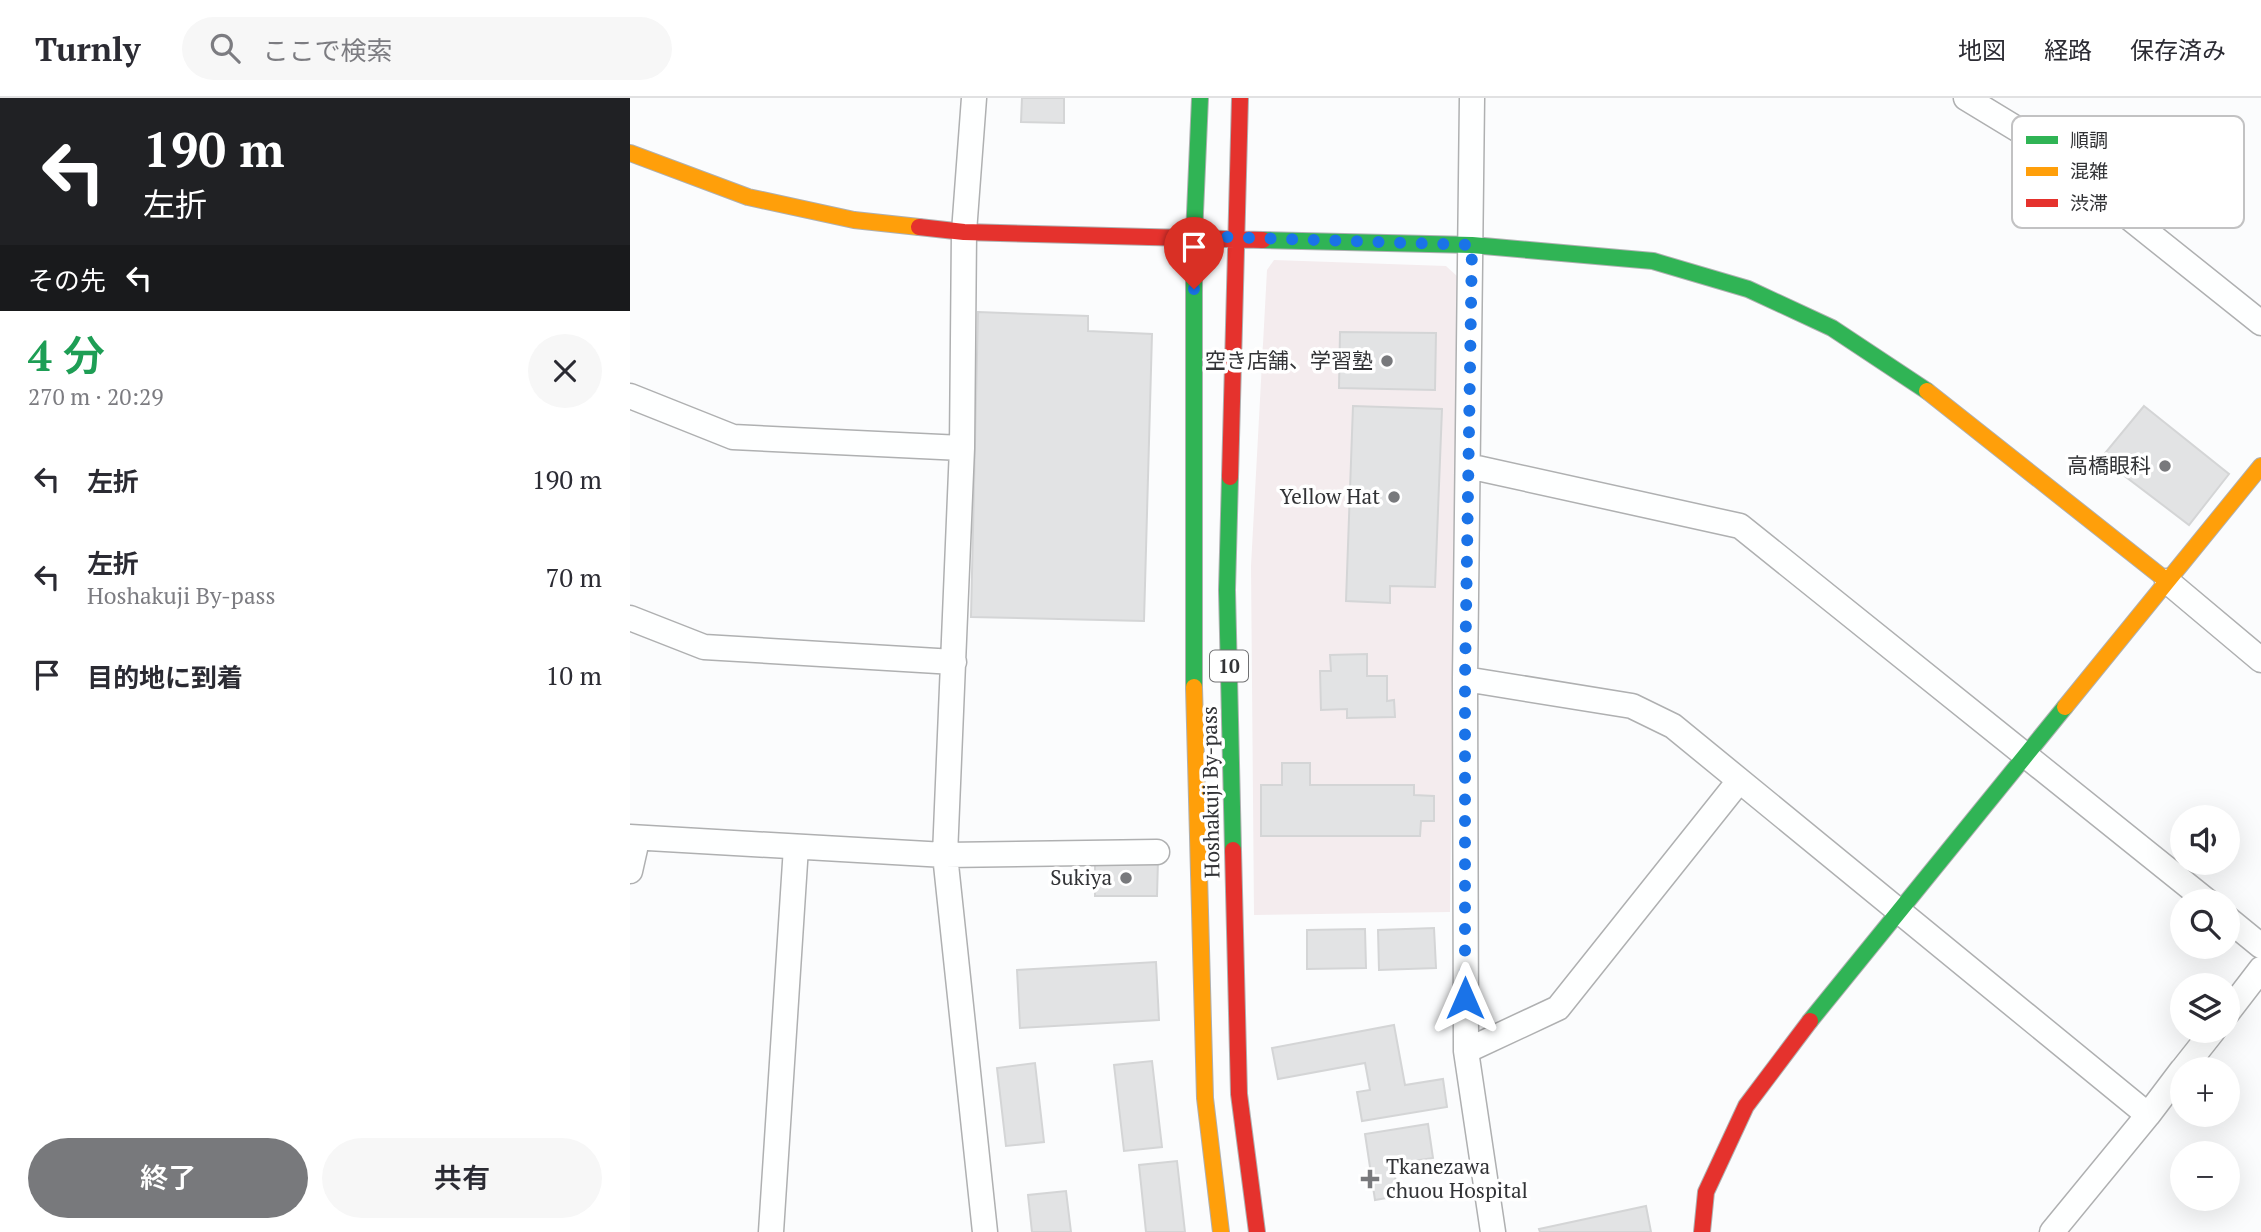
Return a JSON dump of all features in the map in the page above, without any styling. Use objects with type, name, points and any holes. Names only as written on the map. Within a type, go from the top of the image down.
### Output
[{"type":"street","points":[[974,98],[964,232],[962,448],[945,855],[985,1232]]},
{"type":"street","name":"Hoshakuji By-pass","points":[[1200,98],[1194,236],[1193,646],[1205,1098],[1221,1232]]},
{"type":"street","name":"Hoshakuji By-pass","points":[[1240,98],[1227,590],[1239,1094],[1257,1232]]},
{"type":"street","points":[[1472,98],[1465,679],[1465,1051],[1493,1232]]},
{"type":"street","points":[[1966,98],[2012,126]]},
{"type":"street","points":[[630,153],[748,197],[855,220],[964,232],[1472,245],[1653,261],[1748,289],[1820,323],[1933,394],[2261,660]]},
{"type":"street","points":[[2142,228],[2261,323]]},
{"type":"street","points":[[630,396],[733,437],[962,448]]},
{"type":"street","points":[[1468,466],[1740,526],[2192,889]]},
{"type":"street","points":[[1702,1232],[1706,1192],[1745,1106],[1797,1037],[2261,466]]},
{"type":"street","points":[[630,618],[704,647],[954,662]]},
{"type":"street","points":[[1465,679],[1632,706],[1673,726],[2148,1115]]},
{"type":"street","points":[[1465,1051],[1558,1008],[1739,781]]},
{"type":"street","points":[[630,872],[634,839],[945,855],[1157,852]]},
{"type":"street","points":[[771,1232],[796,847]]},
{"type":"street","points":[[2240,929],[2261,946]]},
{"type":"street","points":[[2240,996],[2261,969]]},
{"type":"street","points":[[2193,1057],[2204,1043]]},
{"type":"street","points":[[2052,1232],[2170,1087]]},
{"type":"shaded area","points":[[1274,260],[1446,266],[1458,277],[1450,912],[1254,915],[1251,566],[1267,270]]},
{"type":"building","points":[[1022,98],[1064,98],[1064,123],[1021,122]]},
{"type":"building","points":[[978,312],[1088,316],[1088,331],[1152,334],[1144,621],[971,617]]},
{"type":"building","name":"空き店舗、学習塾","points":[[1340,332],[1436,333],[1435,390],[1339,388]]},
{"type":"building","name":"Yellow Hat","points":[[1353,406],[1442,409],[1435,587],[1390,586],[1390,603],[1346,601]]},
{"type":"building","name":"高橋眼科","points":[[2144,406],[2229,474],[2189,525],[2101,458]]},
{"type":"building","points":[[1367,654],[1367,676],[1387,676],[1387,701],[1394,700],[1395,717],[1347,718],[1347,709],[1321,710],[1320,671],[1331,671],[1330,655]]},
{"type":"building","points":[[1282,763],[1310,763],[1310,785],[1414,785],[1414,795],[1434,796],[1434,821],[1421,821],[1420,836],[1261,836],[1261,785],[1282,785]]},
{"type":"building","name":"Sukiya","points":[[1095,860],[1158,860],[1157,896],[1095,896]]},
{"type":"building","points":[[1434,928],[1436,968],[1379,970],[1378,930]]},
{"type":"building","points":[[1365,929],[1366,968],[1307,969],[1307,930]]},
{"type":"building","points":[[1156,962],[1159,1020],[1020,1028],[1017,970]]},
{"type":"building","points":[[1394,1025],[1405,1085],[1443,1079],[1447,1107],[1362,1121],[1357,1092],[1370,1090],[1365,1063],[1278,1079],[1272,1048]]},
{"type":"building","points":[[1152,1061],[1162,1147],[1124,1151],[1114,1065]]},
{"type":"building","points":[[1035,1063],[1044,1142],[1006,1146],[997,1068]]},
{"type":"building","points":[[1428,1124],[1433,1158],[1393,1164],[1398,1196],[1375,1200],[1365,1134]]},
{"type":"building","points":[[1177,1161],[1185,1232],[1146,1232],[1139,1165]]},
{"type":"building","points":[[1066,1191],[1071,1232],[1032,1232],[1028,1195]]},
{"type":"building","points":[[1646,1206],[1651,1232],[1540,1232],[1539,1229]]},
{"type":"traffic: fast","points":[[1194,687],[1194,236],[1200,98]]},
{"type":"traffic: fast","points":[[1263,240],[1472,245],[1653,261],[1748,289],[1832,328],[1927,391]]},
{"type":"traffic: fast","points":[[1230,477],[1227,590],[1233,850]]},
{"type":"traffic: fast","points":[[1810,1021],[2065,707]]},
{"type":"traffic: slow","points":[[630,153],[748,197],[854,220],[919,227]]},
{"type":"traffic: slow","points":[[1927,391],[2167,581]]},
{"type":"traffic: slow","points":[[2065,707],[2261,466]]},
{"type":"traffic: slow","points":[[1194,687],[1205,1098],[1221,1232]]},
{"type":"traffic: jam","points":[[1230,477],[1240,98]]},
{"type":"traffic: jam","points":[[919,227],[964,232],[1263,240]]},
{"type":"traffic: jam","points":[[1233,850],[1239,1094],[1257,1232]]},
{"type":"traffic: jam","points":[[1702,1232],[1706,1192],[1746,1106],[1810,1021]]},
{"type":"place","name":"空き店舗、学習塾","points":[[1387,361]]},
{"type":"place","name":"高橋眼科","points":[[2165,466]]},
{"type":"place","name":"Yellow Hat","points":[[1394,497]]},
{"type":"place","name":"Sukiya","points":[[1126,878]]},
{"type":"place","name":"Tkanezawa chuou Hospital","points":[[1370,1179]]},
{"type":"route","points":[[1194,289],[1194,236],[1472,245],[1465,679],[1465,998]]}]
